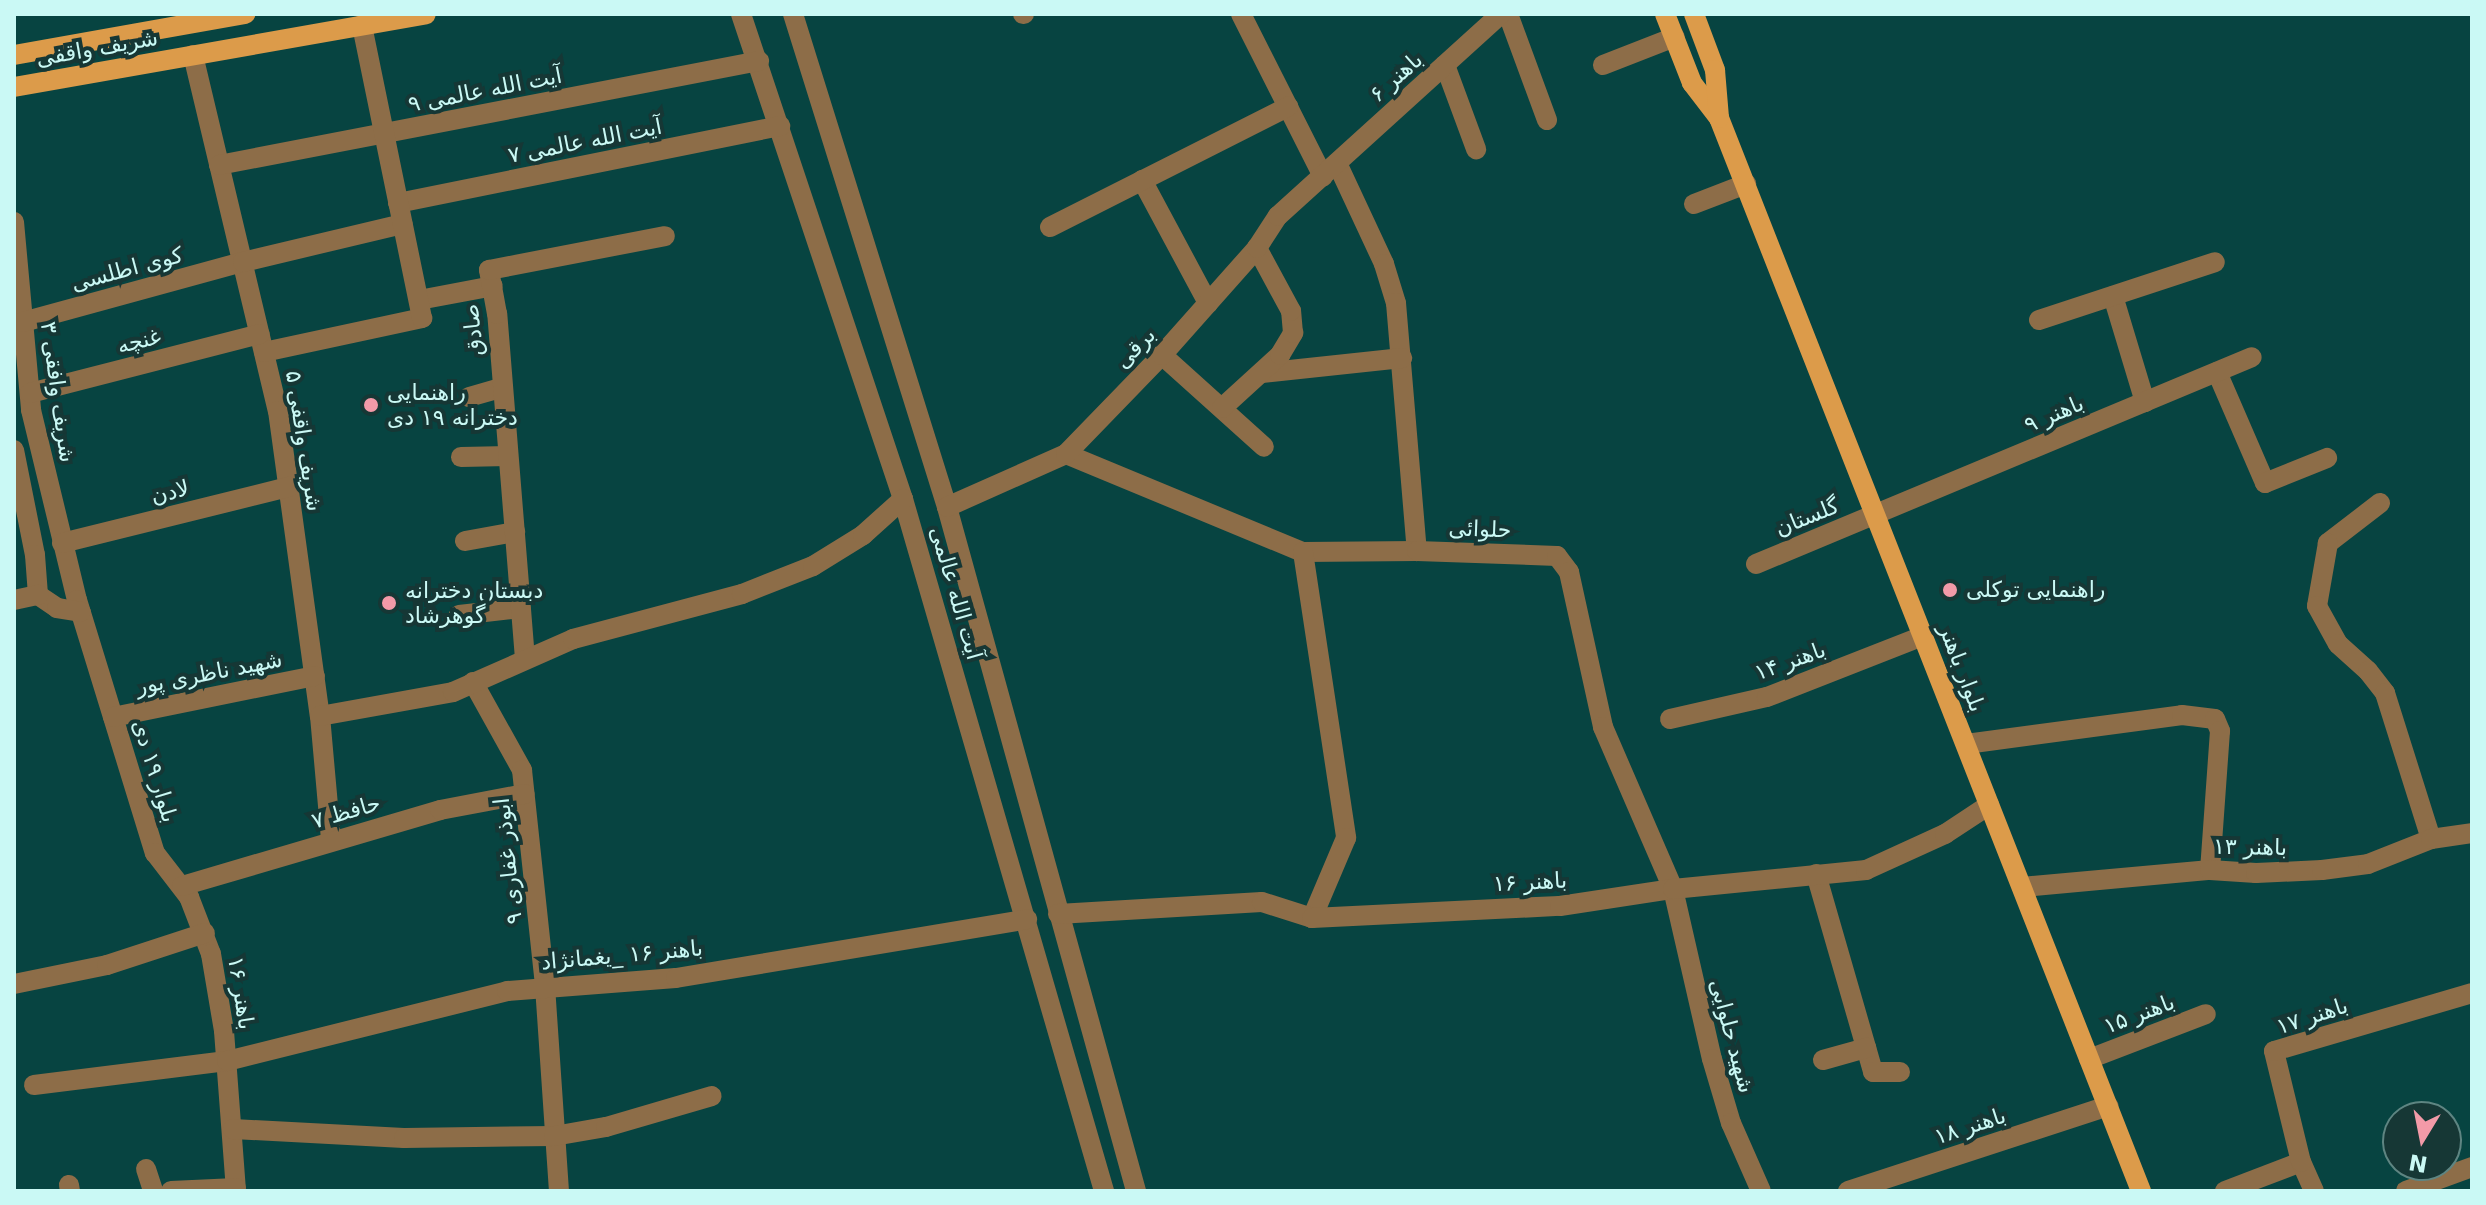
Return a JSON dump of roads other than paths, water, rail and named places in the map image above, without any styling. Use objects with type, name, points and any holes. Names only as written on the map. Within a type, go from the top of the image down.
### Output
[{"type":"main road","name":"شریف واقفی","points":[[14,55],[245,14]]},
{"type":"main road","name":"شریف واقفی","points":[[14,87],[426,14]]},
{"type":"main road","name":"بلوار باهنر","points":[[1665,14],[1692,83],[1719,118],[1746,184],[2141,1191]]},
{"type":"main road","name":"بلوار باهنر","points":[[1699,15],[1715,70],[1719,118]]},
{"type":"main road","points":[[187,24],[193,55]]},
{"type":"street","name":"آیت الله عالمی","points":[[741,14],[751,24],[759,61],[903,499],[1104,1191]]},
{"type":"street","name":"آیت الله عالمی","points":[[793,14],[947,507],[1136,1191]]},
{"type":"street","points":[[1241,14],[1288,107],[1330,169],[1384,264],[1396,303],[1417,551]]},
{"type":"street","name":"باهنر ۶","points":[[1330,169],[1501,14]]},
{"type":"street","points":[[1508,14],[1547,120]]},
{"type":"street","points":[[362,25],[419,300],[493,286]]},
{"type":"street","points":[[1603,65],[1675,37]]},
{"type":"street","name":"شریف واقفی ۵","points":[[193,55],[278,411],[320,716],[331,840]]},
{"type":"street","name":"آیت الله عالمی ۹","points":[[219,165],[759,61]]},
{"type":"street","points":[[1445,65],[1476,149]]},
{"type":"street","points":[[1050,227],[1288,107]]},
{"type":"street","name":"آیت الله عالمی ۷","points":[[398,203],[780,126]]},
{"type":"street","name":"برقی","points":[[947,507],[1066,454],[1162,355],[1257,248],[1278,216],[1330,169]]},
{"type":"street","points":[[1142,180],[1208,303]]},
{"type":"street","points":[[1694,204],[1746,184]]},
{"type":"street","name":"شریف وافقی ۳","points":[[14,222],[30,393],[39,453],[81,612]]},
{"type":"street","name":"کوی اطلسی","points":[[23,322],[243,262],[403,224]]},
{"type":"street","name":"صادق","points":[[525,659],[503,387],[489,270],[665,236]]},
{"type":"street","points":[[1222,408],[1262,373],[1287,346],[1293,333],[1291,311],[1257,248]]},
{"type":"street","points":[[2039,320],[2215,262]]},
{"type":"street","points":[[2113,296],[2145,402]]},
{"type":"street","name":"غنچه","points":[[30,393],[262,343],[422,318],[419,300]]},
{"type":"street","points":[[1162,355],[1264,447]]},
{"type":"street","name":"باهنر ۹","points":[[1876,515],[2252,357]]},
{"type":"street","points":[[1262,373],[1402,358]]},
{"type":"street","points":[[2217,372],[2265,483],[2327,458]]},
{"type":"street","points":[[469,397],[503,387]]},
{"type":"street","points":[[14,450],[35,555],[38,595]]},
{"type":"street","name":"حلوائی","points":[[1066,454],[1303,552],[1417,551],[1557,556],[1569,572],[1603,727],[1673,889]]},
{"type":"street","points":[[461,457],[508,456]]},
{"type":"street","name":"لادن","points":[[62,543],[289,487]]},
{"type":"street","points":[[320,716],[453,692],[573,639],[742,594],[813,566],[863,535],[903,499]]},
{"type":"street","points":[[2380,503],[2328,543],[2317,606],[2338,644],[2368,671],[2385,693],[2431,839]]},
{"type":"street","name":"گلستان","points":[[1756,564],[1876,515]]},
{"type":"street","points":[[465,541],[515,532]]},
{"type":"street","points":[[1303,552],[1346,838],[1312,918]]},
{"type":"street","points":[[14,600],[38,595],[57,608],[81,612]]},
{"type":"street","points":[[459,615],[521,608]]},
{"type":"street","name":"بلوار ۱۹ دی","points":[[81,612],[155,853],[168,873],[182,886],[205,933]]},
{"type":"street","name":"باهنر ۱۴","points":[[1670,719],[1767,697],[1923,636]]},
{"type":"street","name":"شهید ناظری پور","points":[[113,717],[315,676]]},
{"type":"street","name":"ابوذر غفاری ۹","points":[[473,682],[522,770],[545,986],[559,1191]]},
{"type":"street","points":[[1966,744],[2182,715],[2215,719],[2220,731],[2210,870]]},
{"type":"street","name":"حافظ ۷","points":[[182,886],[440,810],[525,794]]},
{"type":"street","name":"باهنر ۱۶","points":[[1058,914],[1262,902],[1312,918],[1560,906],[1673,889],[1866,870],[1945,834],[1989,805]]},
{"type":"street","name":"باهنر ۱۳","points":[[2022,887],[2210,870],[2256,873],[2353,866],[2368,864],[2431,839],[2472,833]]},
{"type":"street","points":[[1816,874],[1873,1072],[1900,1072]]},
{"type":"street","name":"شهید حلوایی","points":[[1673,889],[1712,1059],[1731,1123],[1761,1191]]},
{"type":"street","name":"باهنر ۱۶ _یغمانژاد","points":[[34,1085],[227,1061],[507,991],[676,978],[1027,919]]},
{"type":"street","points":[[14,984],[107,965],[205,933]]},
{"type":"street","name":"باهنر ۱۶","points":[[205,933],[224,1031],[236,1190]]},
{"type":"street","name":"باهنر ۱۷","points":[[2314,1191],[2301,1162],[2274,1051],[2472,993]]},
{"type":"street","name":"باهنر ۱۵","points":[[2089,1059],[2206,1014]]},
{"type":"street","points":[[1823,1060],[1866,1048]]},
{"type":"street","points":[[233,1129],[404,1138],[554,1136],[606,1127],[712,1096]]},
{"type":"street","name":"باهنر ۱۸","points":[[1848,1191],[1876,1187],[2108,1106]]},
{"type":"street","points":[[2225,1191],[2301,1162]]},
{"type":"street","points":[[2406,1191],[2472,1167]]},
{"type":"street","points":[[146,1169],[153,1191]]},
{"type":"street","points":[[171,1191],[236,1190]]},
{"type":"place","name":"راهنمایی دخترانه ۱۹ دی","points":[[371,405]]},
{"type":"place","name":"راهنمایی توکلی","points":[[1950,590]]},
{"type":"place","name":"دبستان دخترانه گوهرشاد","points":[[389,603]]}]
